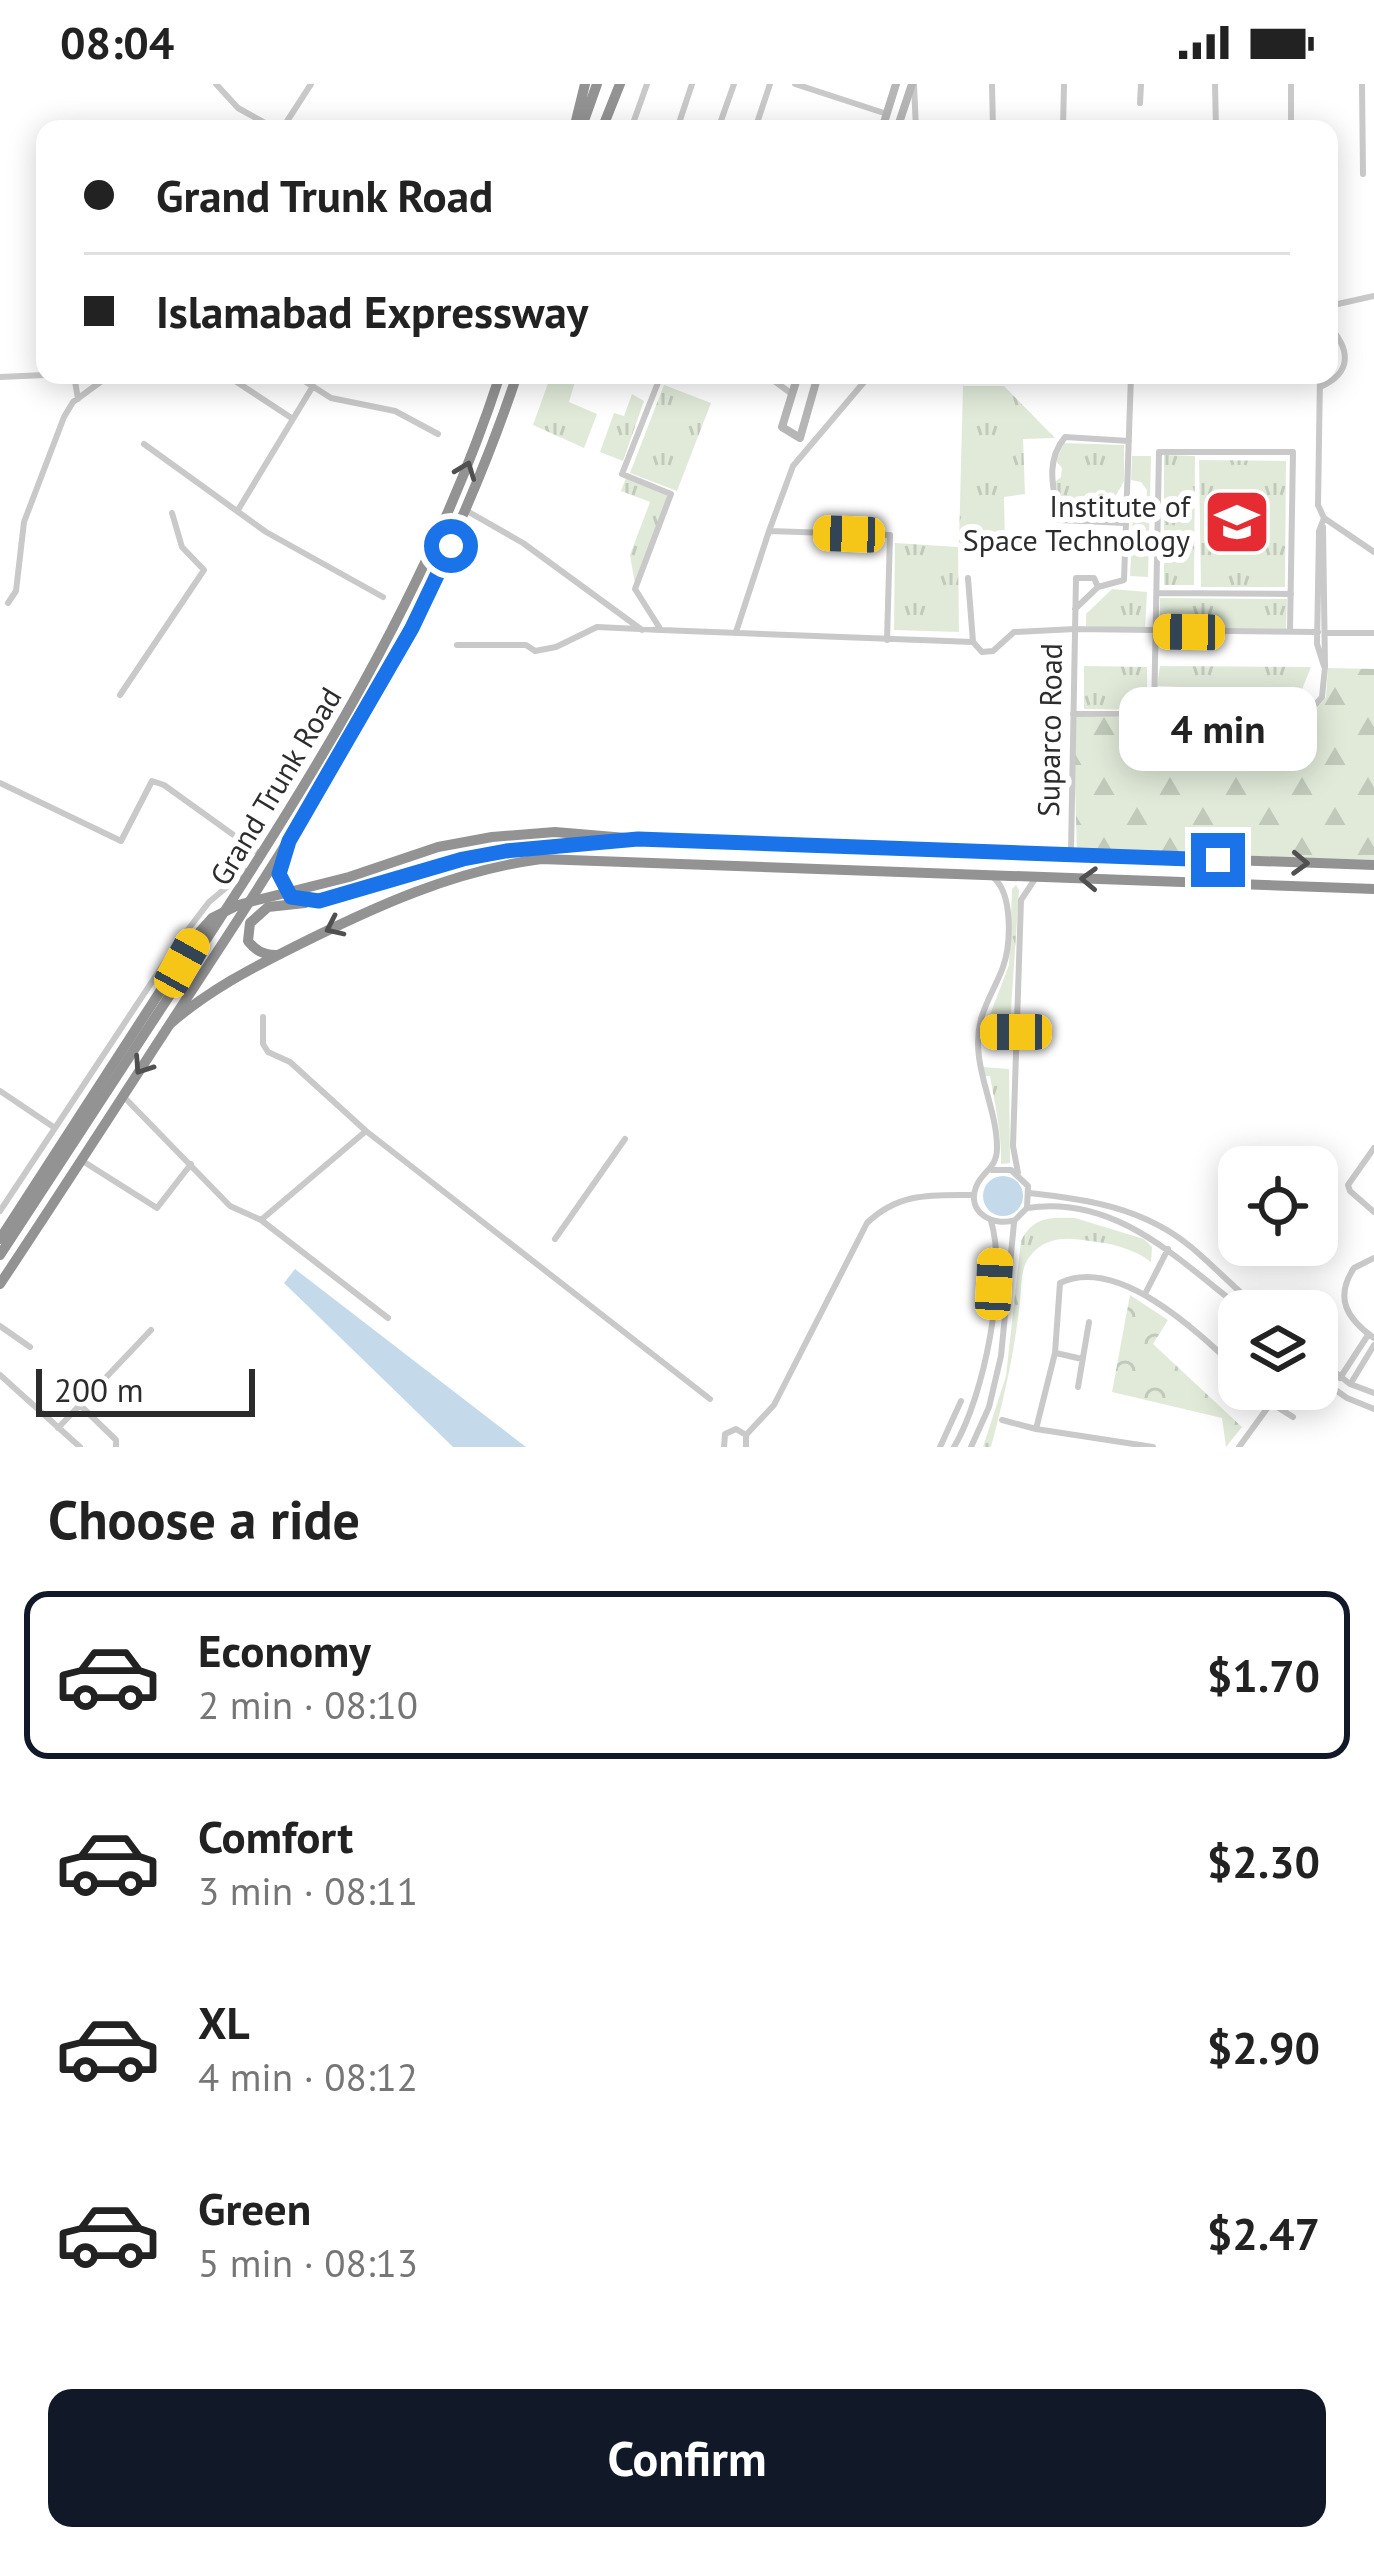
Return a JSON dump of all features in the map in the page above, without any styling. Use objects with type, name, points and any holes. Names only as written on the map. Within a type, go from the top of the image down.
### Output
[{"type":"highway","points":[[579,120],[585,84]]},
{"type":"highway","points":[[582,120],[597,84]]},
{"type":"highway","points":[[603,120],[617,84]]},
{"type":"highway","name":"Grand Trunk Road","points":[[0,1256],[262,856],[399,622],[464,478],[497,384]]},
{"type":"highway","name":"Grand Trunk Road","points":[[0,1283],[289,841],[412,628],[467,511],[514,384]]},
{"type":"highway","points":[[0,1239],[212,918],[260,897],[349,877],[438,848],[555,832],[1374,866]]},
{"type":"highway","points":[[279,955],[259,952],[248,940],[250,922],[268,907],[319,901],[463,859],[638,839]]},
{"type":"highway","points":[[289,841],[279,874],[283,887],[291,897],[319,901]]},
{"type":"highway","points":[[170,1024],[210,991],[452,876],[541,860],[1374,889]]},
{"type":"street","points":[[216,84],[238,108],[261,120]]},
{"type":"street","points":[[285,120],[311,84]]},
{"type":"street","points":[[634,120],[647,84]]},
{"type":"street","points":[[680,120],[692,84]]},
{"type":"street","points":[[721,120],[734,84]]},
{"type":"street","points":[[758,120],[770,84]]},
{"type":"street","points":[[795,84],[887,114]]},
{"type":"street","points":[[885,120],[896,84]]},
{"type":"street","points":[[900,120],[913,84]]},
{"type":"street","points":[[913,84],[915,120]]},
{"type":"street","points":[[992,84],[993,120]]},
{"type":"street","points":[[1063,120],[1064,84]]},
{"type":"street","points":[[1140,103],[1141,84]]},
{"type":"street","points":[[1215,84],[1216,120]]},
{"type":"street","points":[[1291,84],[1291,120]]},
{"type":"street","points":[[1362,84],[1363,174]]},
{"type":"street","points":[[1338,305],[1374,296]]},
{"type":"street","points":[[1338,339],[1346,351],[1346,365],[1338,376]]},
{"type":"street","points":[[0,377],[36,375]]},
{"type":"street","points":[[76,384],[78,399]]},
{"type":"street","points":[[8,603],[16,591],[23,522],[64,417],[98,384]]},
{"type":"street","points":[[240,384],[293,419]]},
{"type":"street","points":[[310,384],[331,398],[395,411],[438,434]]},
{"type":"street","points":[[657,384],[622,474],[671,494],[635,590],[661,630]]},
{"type":"street","points":[[778,384],[792,394]]},
{"type":"street","points":[[795,384],[782,427],[800,439],[815,384]]},
{"type":"street","points":[[736,632],[793,466],[861,384]]},
{"type":"street","points":[[1098,587],[1124,580],[1131,384]]},
{"type":"street","points":[[1072,714],[1310,711],[1322,698],[1319,531],[1323,523],[1318,506],[1320,387],[1325,384]]},
{"type":"street","points":[[238,510],[313,386]]},
{"type":"street","points":[[1126,523],[1060,520],[1050,474],[1056,448],[1065,437],[1129,441]]},
{"type":"street","points":[[144,444],[266,532],[383,597]]},
{"type":"street","points":[[1154,714],[1159,452],[1293,452],[1290,631]]},
{"type":"street","points":[[467,511],[523,543],[642,629]]},
{"type":"street","points":[[120,695],[204,570],[182,547],[172,514]]},
{"type":"street","points":[[1323,523],[1374,552]]},
{"type":"street","points":[[769,531],[890,535],[887,640]]},
{"type":"street","points":[[968,578],[973,642],[982,652],[993,651],[1014,632],[1075,629],[1374,633]]},
{"type":"street","name":"Suparco Road","points":[[1071,853],[1076,578],[1094,578],[1098,587],[1076,609]]},
{"type":"street","points":[[1157,593],[1291,593]]},
{"type":"street","points":[[457,645],[526,645],[535,651],[597,628],[973,642]]},
{"type":"street","points":[[0,783],[121,841],[152,781],[164,784],[262,856],[209,902],[177,944],[0,1211]]},
{"type":"street","points":[[992,876],[1006,896],[1006,951],[979,1032],[980,1065],[997,1148],[992,1170]]},
{"type":"street","points":[[971,1447],[989,1407],[1001,1356],[1010,1239],[1015,1220],[1027,1208],[1029,1193],[1013,1146],[1021,900],[1037,877]]},
{"type":"street","points":[[263,1017],[264,1048],[290,1063],[366,1131],[710,1399]]},
{"type":"street","points":[[979,1032],[1016,1032]]},
{"type":"street","points":[[0,1091],[55,1128]]},
{"type":"street","points":[[122,1096],[230,1206],[261,1220],[388,1318]]},
{"type":"street","points":[[261,1220],[366,1131]]},
{"type":"street","points":[[555,1239],[626,1139]]},
{"type":"street","points":[[1373,1150],[1348,1184],[1374,1212]]},
{"type":"street","points":[[81,1160],[157,1208],[191,1164]]},
{"type":"street","points":[[1015,1220],[991,1221],[981,1214],[974,1195],[978,1183],[992,1170],[1019,1174]]},
{"type":"street","points":[[1029,1193],[1086,1199],[1138,1214],[1187,1244],[1231,1290]]},
{"type":"street","points":[[746,1447],[746,1435],[774,1405],[867,1223],[902,1198],[974,1195]]},
{"type":"street","points":[[1027,1208],[1067,1204],[1134,1227],[1224,1290]]},
{"type":"street","points":[[955,1447],[970,1415],[990,1336],[996,1243],[991,1221]]},
{"type":"street","points":[[1145,1294],[1169,1248]]},
{"type":"street","points":[[1372,1340],[1347,1314],[1343,1294],[1354,1268],[1374,1258]]},
{"type":"street","points":[[1036,1429],[1054,1352],[1060,1283],[1070,1278],[1089,1278],[1145,1294],[1218,1354]]},
{"type":"street","points":[[1078,1387],[1089,1322]]},
{"type":"street","points":[[0,1326],[30,1347]]},
{"type":"street","points":[[58,1428],[151,1330]]},
{"type":"street","points":[[1372,1340],[1340,1378],[1374,1393]]},
{"type":"street","points":[[1350,1384],[1372,1340]]},
{"type":"street","points":[[1054,1352],[1082,1359]]},
{"type":"street","points":[[0,1375],[80,1447]]},
{"type":"street","points":[[1338,1392],[1374,1409]]},
{"type":"street","points":[[940,1447],[961,1401]]},
{"type":"street","points":[[80,1405],[116,1440],[116,1447]]},
{"type":"street","points":[[1239,1447],[1266,1410]]},
{"type":"street","points":[[1281,1410],[1293,1418]]},
{"type":"street","points":[[1002,1420],[1153,1447]]},
{"type":"street","points":[[724,1447],[723,1439],[730,1430],[746,1435]]},
{"type":"green space","points":[[548,384],[574,384],[569,402],[597,414],[584,448],[533,425]]},
{"type":"green space","points":[[664,385],[711,403],[677,491],[630,473]]},
{"type":"green space","points":[[963,386],[1004,386],[1055,438],[1023,439],[1025,494],[1004,497],[1005,545],[959,543]]},
{"type":"green space","points":[[632,394],[644,401],[623,461],[600,452],[614,413],[624,416]]},
{"type":"green space","points":[[1064,443],[1124,445],[1124,481],[1115,497],[1122,518],[1065,518],[1055,482],[1061,477],[1062,468],[1056,461]]},
{"type":"green space","points":[[1164,455],[1195,456],[1194,585],[1164,585]]},
{"type":"green space","points":[[1132,456],[1151,456],[1148,577],[1130,576],[1133,513],[1146,508],[1147,490],[1141,482],[1131,480]]},
{"type":"green space","points":[[1199,460],[1286,461],[1285,587],[1201,587]]},
{"type":"green space","points":[[626,478],[668,495],[635,584],[630,555],[650,502],[621,491]]},
{"type":"green space","points":[[895,543],[958,547],[959,632],[894,630]]},
{"type":"green space","points":[[1112,589],[1147,592],[1145,628],[1086,626],[1086,614]]},
{"type":"green space","points":[[1160,598],[1287,599],[1286,629],[1160,627]]},
{"type":"green space","points":[[1084,666],[1147,667],[1147,710],[1084,709]]},
{"type":"green space","points":[[1160,666],[1311,667],[1301,692],[1157,686]]},
{"type":"green space","points":[[1328,668],[1374,669],[1374,860],[1077,853],[1073,714],[1314,712],[1326,697]]},
{"type":"green space","points":[[1016,885],[1010,1025],[985,1028],[1009,965],[1012,889]]},
{"type":"green space","points":[[983,1067],[1009,1069],[1010,1163],[1001,1164],[990,1076],[984,1076]]},
{"type":"green space","points":[[1075,1218],[1144,1239],[1152,1247],[1151,1262],[1122,1247],[1073,1239],[1050,1241],[1036,1249],[1023,1272],[1015,1338],[991,1447],[983,1447],[1006,1376],[1021,1241],[1043,1220]]},
{"type":"green space","points":[[1130,1295],[1168,1320],[1153,1344],[1218,1405],[1218,1410],[1242,1427],[1226,1447],[1222,1418],[1112,1392]]},
{"type":"water","points":[[1003,1176],[1017,1182],[1023,1196],[1017,1210],[1003,1216],[989,1210],[983,1196],[989,1182]]},
{"type":"water","points":[[295,1269],[526,1447],[453,1447],[284,1283]]},
{"type":"place","name":"Institute of Space Technology","points":[[1237,522]]},
{"type":"route","points":[[451,546],[412,628],[289,841],[279,874],[291,897],[319,901],[506,851],[638,839],[1218,860]]}]
